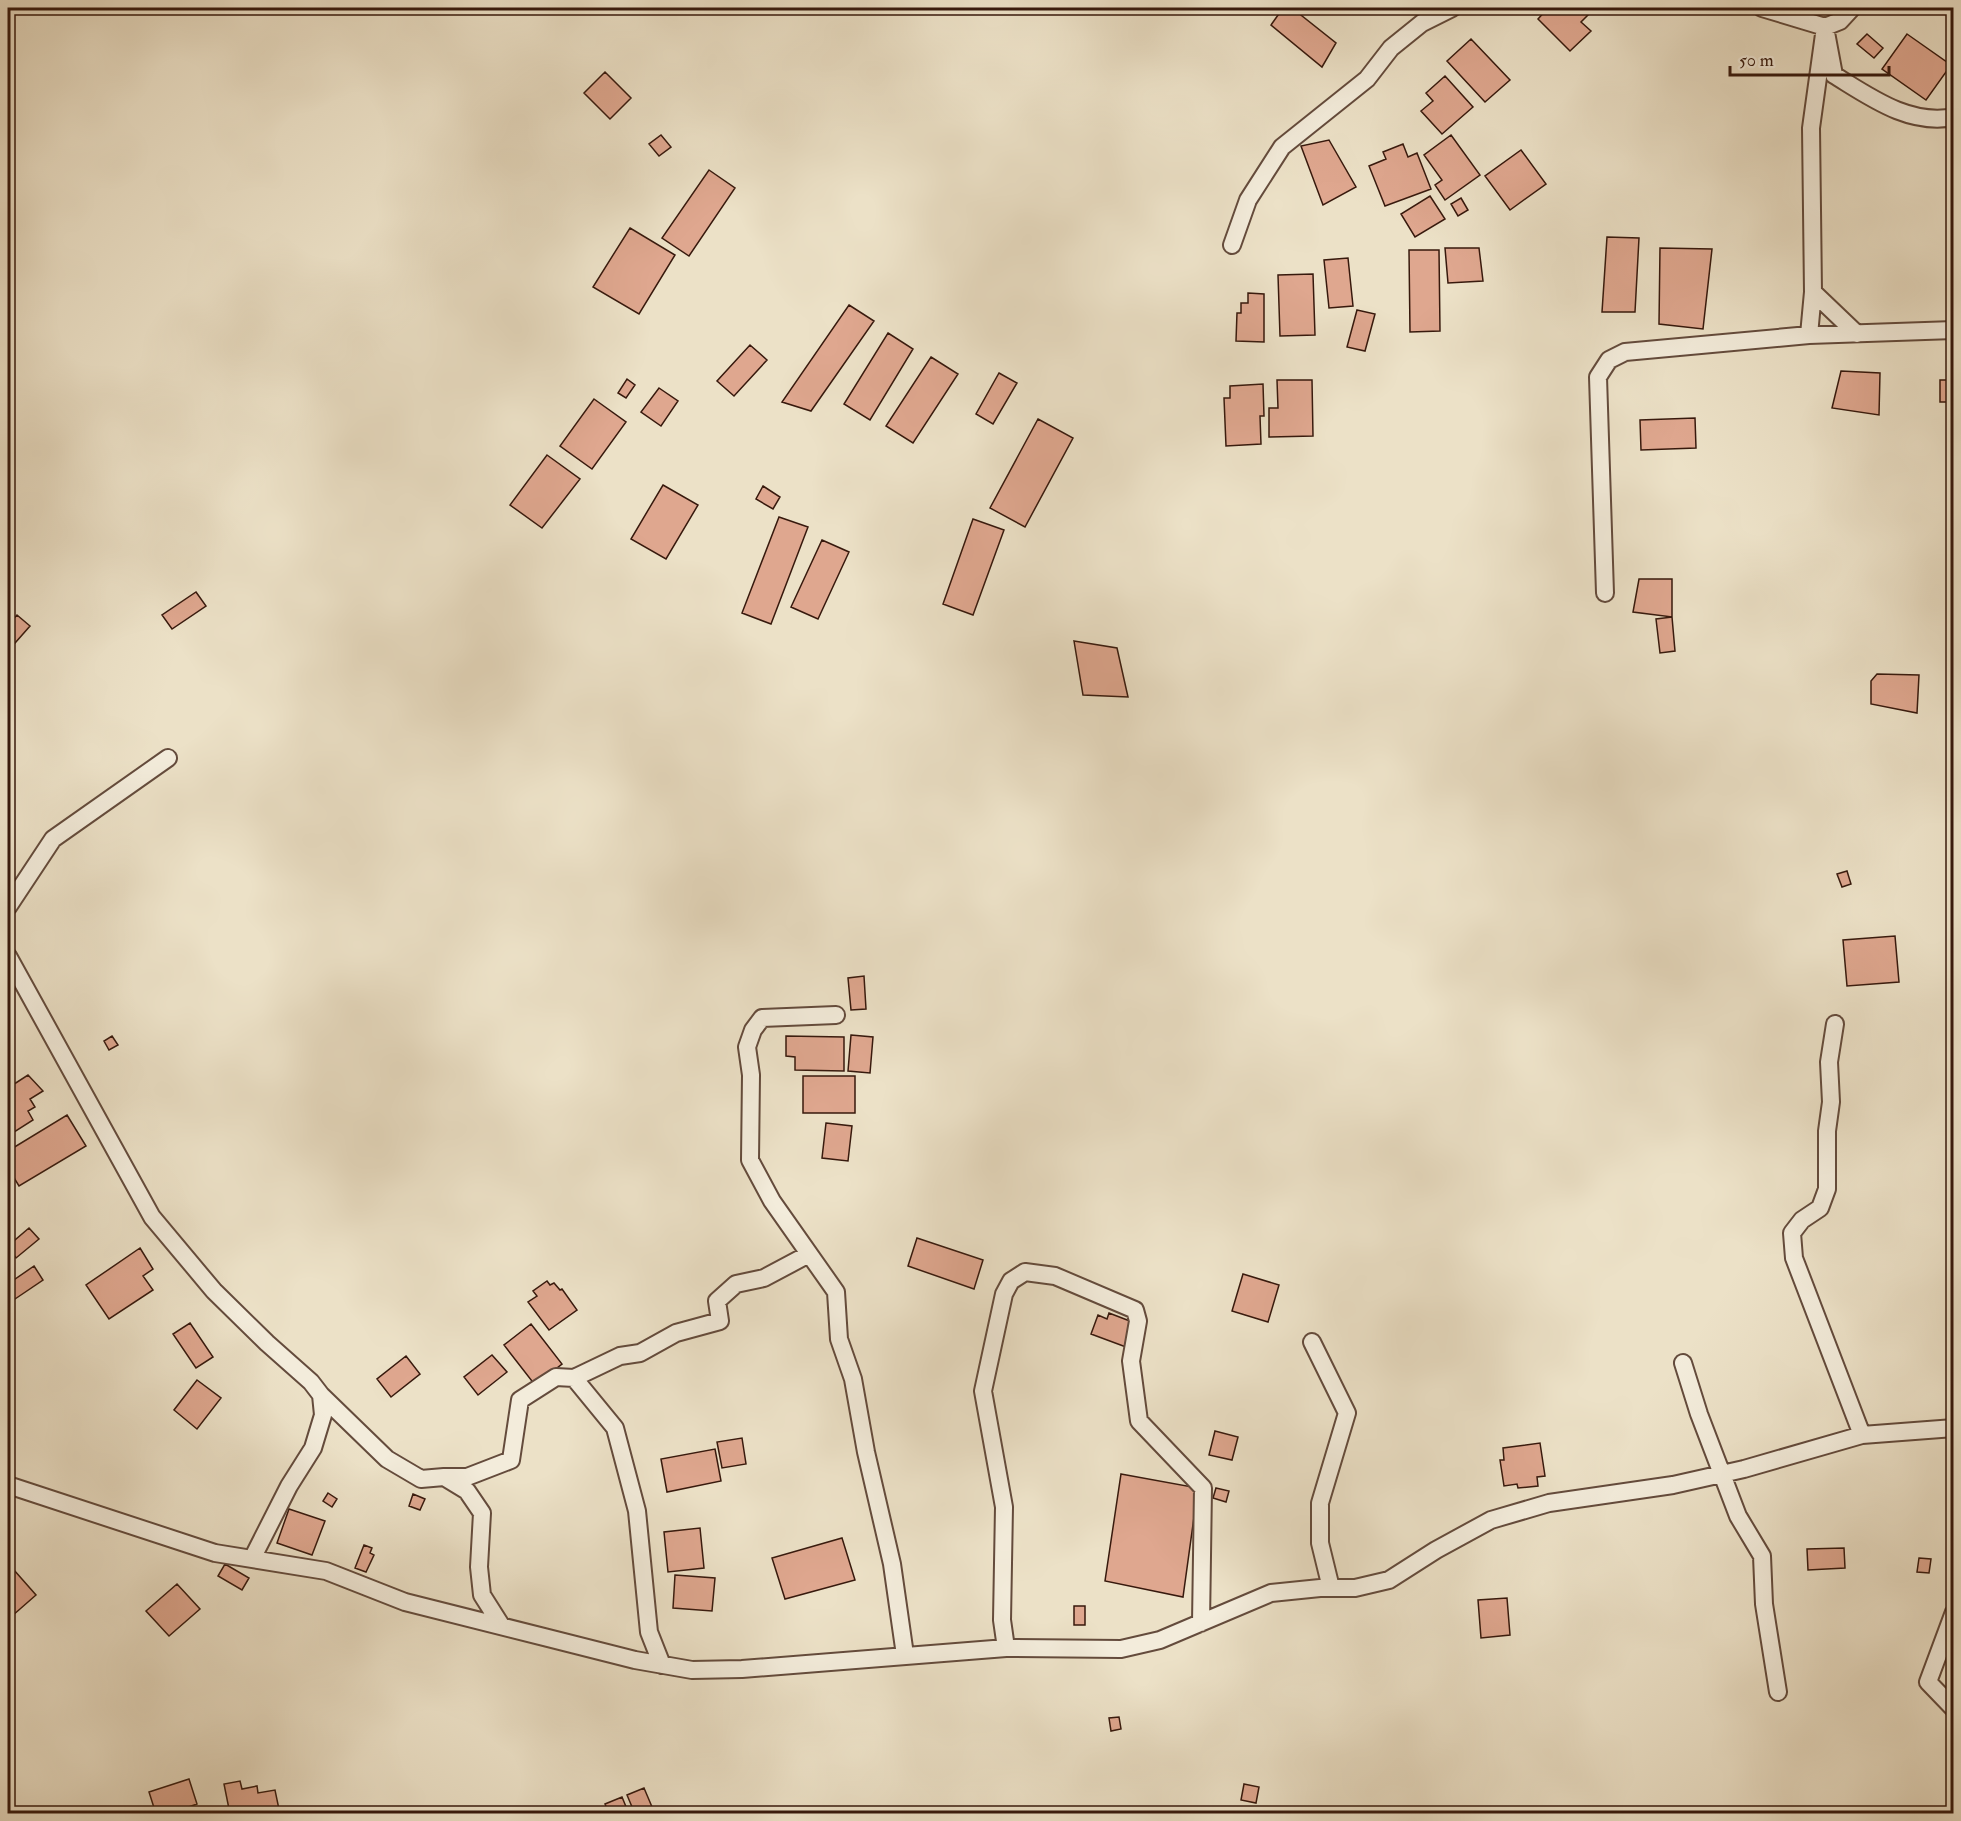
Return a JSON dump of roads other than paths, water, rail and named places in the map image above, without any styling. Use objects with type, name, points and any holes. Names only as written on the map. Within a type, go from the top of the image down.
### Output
[{"type":"street","points":[[1232,245],[1248,200],[1282,147],[1367,79],[1391,48],[1422,23],[1452,8]]},
{"type":"street","points":[[1762,8],[1825,27],[1839,21],[1852,8]]},
{"type":"street","points":[[1825,27],[1834,75],[1908,116],[1943,119],[1953,117]]},
{"type":"street","points":[[1809,335],[1812,292],[1811,128],[1825,27]]},
{"type":"street","points":[[1812,292],[1857,334]]},
{"type":"street","points":[[1605,593],[1598,378],[1609,360],[1625,352],[1809,335],[1953,330]]},
{"type":"street","points":[[8,907],[53,839],[168,758]]},
{"type":"street","points":[[8,956],[152,1216],[214,1291],[267,1343],[311,1382],[321,1395],[387,1459],[421,1479],[468,1477],[511,1460],[520,1400],[556,1377],[574,1378],[620,1356],[640,1353],[676,1333],[720,1321],[717,1301],[736,1284],[764,1278],[809,1254]]},
{"type":"street","points":[[836,1015],[762,1018],[753,1030],[747,1047],[752,1075],[750,1160],[772,1201],[836,1292],[840,1339],[853,1379],[892,1563],[905,1655]]},
{"type":"street","points":[[1835,1024],[1829,1062],[1831,1102],[1827,1131],[1827,1189],[1820,1208],[1802,1220],[1792,1233],[1794,1258],[1862,1435]]},
{"type":"street","points":[[1006,1648],[1002,1620],[1004,1507],[982,1391],[1004,1294],[1011,1281],[1025,1272],[1056,1276],[1135,1310],[1138,1321],[1131,1361],[1139,1421],[1203,1488],[1201,1623]]},
{"type":"street","points":[[1312,1342],[1347,1413],[1320,1503],[1320,1543],[1331,1588]]},
{"type":"street","points":[[1683,1363],[1738,1516],[1762,1556],[1764,1604],[1779,1692]]},
{"type":"street","points":[[574,1378],[615,1428],[637,1511],[650,1632],[662,1665]]},
{"type":"street","points":[[253,1557],[289,1486],[313,1448],[323,1415],[321,1395]]},
{"type":"street","points":[[8,1485],[165,1539],[215,1553],[253,1557],[326,1571],[405,1602],[662,1665],[692,1670],[742,1669],[1006,1648],[1121,1648],[1160,1640],[1271,1593],[1355,1588],[1389,1580],[1436,1550],[1491,1520],[1549,1503],[1673,1485],[1862,1435],[1953,1428]]},
{"type":"street","points":[[444,1477],[467,1491],[482,1513],[479,1567],[482,1595],[501,1625]]},
{"type":"street","points":[[1953,1612],[1928,1682],[1953,1709]]}]
